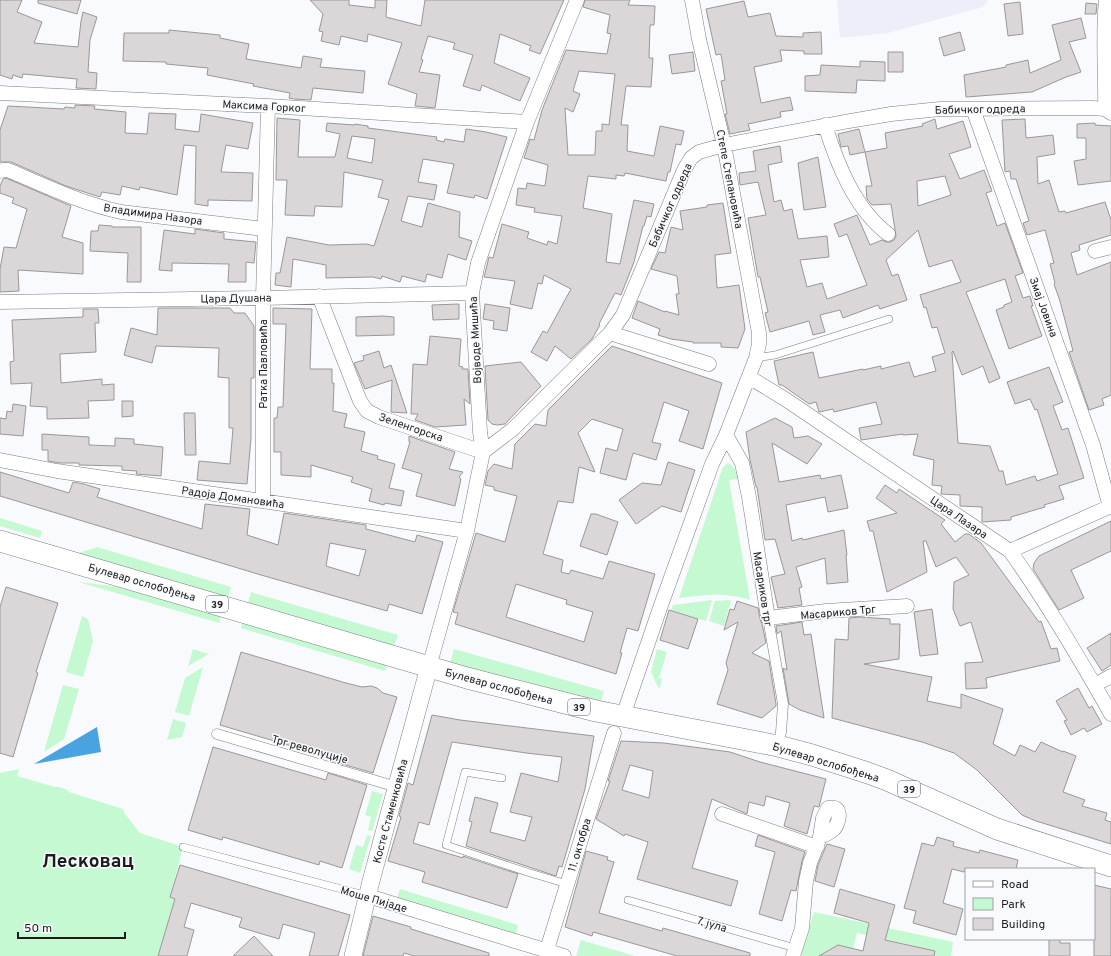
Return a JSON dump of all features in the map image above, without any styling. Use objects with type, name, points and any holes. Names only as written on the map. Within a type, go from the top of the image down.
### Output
[{"type":"main road","name":"Булевар ослобођења","points":[[0,541],[429,667],[596,711],[618,725],[778,746],[812,755],[868,772],[997,829],[1111,866]]},
{"type":"street","name":"Војводе Мишића","points":[[429,667],[466,531],[482,452],[472,293],[478,263],[527,122],[577,0]]},
{"type":"street","name":"Степе Степановића","points":[[692,0],[699,39],[724,145],[759,333],[759,344],[756,358]]},
{"type":"street","points":[[1107,6],[1104,34],[1108,111]]},
{"type":"street","name":"Максима Горког","points":[[0,93],[268,106],[527,122]]},
{"type":"street","name":"Ратка Павловића","points":[[264,501],[263,298],[268,106]]},
{"type":"street","name":"Бабичког одреда","points":[[482,452],[513,429],[610,333],[623,315],[684,170],[691,158],[699,152],[724,145],[891,114],[940,109],[1093,108],[1108,111]]},
{"type":"street","name":"Змај Јовина","points":[[973,109],[1093,445],[1111,507]]},
{"type":"street","points":[[825,126],[833,152],[848,183],[868,215],[888,234]]},
{"type":"street","name":"Владимира Назора","points":[[0,171],[8,170],[80,201],[121,212],[265,228]]},
{"type":"street","points":[[1095,251],[1111,247]]},
{"type":"street","name":"Цара Душана","points":[[0,302],[472,293]]},
{"type":"street","name":"Зеленгорска","points":[[319,296],[360,402],[367,411],[379,417],[482,452]]},
{"type":"street","points":[[610,333],[709,364]]},
{"type":"street","points":[[618,725],[712,464],[726,436],[756,358]]},
{"type":"street","name":"Цара Лазара","points":[[749,377],[785,399],[1010,551],[1031,581],[1095,685],[1111,714]]},
{"type":"street","name":"Масариков трг","points":[[726,436],[742,463],[748,490],[783,704],[781,732],[778,746]]},
{"type":"street","name":"Радоја Домановића","points":[[0,460],[57,471],[466,531]]},
{"type":"street","points":[[1010,551],[1111,507]]},
{"type":"street","name":"Масариков Трг","points":[[768,618],[826,611],[908,606]]},
{"type":"street","name":"Косте Стаменковића","points":[[353,956],[429,667]]},
{"type":"street","points":[[1095,685],[1111,676]]},
{"type":"street","name":"11. октобра","points":[[545,953],[618,725]]},
{"type":"street","name":"Трг револуције","points":[[217,734],[397,787]]},
{"type":"street","name":"7. јула","points":[[722,814],[818,842],[810,863],[806,881],[802,928],[794,952]]},
{"type":"street","name":"Моше Пијаде","points":[[368,896],[545,953],[564,956]]},
{"type":"lane","points":[[756,358],[775,355],[889,319]]},
{"type":"lane","points":[[502,778],[465,772],[446,845],[567,884]]},
{"type":"lane","name":"Моше Пијаде","points":[[183,847],[368,896]]},
{"type":"lane","name":"7. јула","points":[[628,900],[794,952]]},
{"type":"shaded area","points":[[837,0],[988,0],[983,7],[888,33],[840,38]]},
{"type":"green space","points":[[728,463],[734,468],[738,476],[738,479],[729,480],[750,600],[723,595],[679,598],[723,467]]},
{"type":"green space","points":[[0,518],[42,531],[40,538],[0,526]]},
{"type":"green space","points":[[97,547],[231,587],[227,601],[72,555]]},
{"type":"green space","points":[[78,582],[122,587],[221,616],[219,623]]},
{"type":"green space","points":[[251,592],[398,635],[393,650],[247,606]]},
{"type":"green space","points":[[712,600],[706,621],[671,610],[673,605]]},
{"type":"green space","points":[[731,600],[724,626],[709,621],[715,601]]},
{"type":"green space","points":[[82,616],[88,619],[93,641],[83,677],[66,672]]},
{"type":"green space","points":[[243,622],[387,665],[385,671],[241,628]]},
{"type":"green space","points":[[193,649],[209,654],[188,666]]},
{"type":"green space","points":[[454,649],[604,691],[600,705],[449,666]]},
{"type":"green space","points":[[657,649],[667,652],[659,678],[662,679],[660,688],[658,687],[651,672]]},
{"type":"green space","points":[[203,667],[189,716],[175,712],[185,678]]},
{"type":"green space","points":[[63,685],[79,689],[64,739],[44,752]]},
{"type":"green space","points":[[173,719],[186,723],[182,737],[167,740]]},
{"type":"green space","points":[[19,769],[17,776],[59,787],[68,790],[69,792],[123,809],[125,814],[140,833],[183,847],[170,897],[175,899],[158,956],[0,956],[0,773]]},
{"type":"green space","points":[[372,791],[383,794],[372,831],[368,830],[371,817],[365,815]]},
{"type":"green space","points":[[367,835],[371,836],[360,873],[349,869],[356,845],[363,847]]},
{"type":"green space","points":[[400,889],[518,925],[515,938],[396,901]]},
{"type":"green space","points":[[814,912],[953,942],[951,956],[934,956],[935,951],[857,933],[853,948],[838,945],[833,948],[831,956],[801,956]]},
{"type":"green space","points":[[581,940],[635,956],[576,956]]},
{"type":"water","points":[[97,727],[101,752],[34,764]]},
{"type":"building","points":[[0,0],[22,0],[17,12],[42,22],[34,43],[78,47],[83,12],[97,17],[90,40],[88,72],[97,73],[96,89],[76,88],[77,79],[23,74],[22,78],[13,75],[12,79],[0,75]]},
{"type":"building","points":[[38,0],[81,0],[77,14],[38,3]]},
{"type":"building","points":[[310,0],[349,0],[349,5],[375,8],[375,0],[387,0],[386,17],[421,26],[425,0],[564,0],[540,54],[529,50],[531,46],[500,34],[494,63],[530,78],[520,101],[482,85],[480,91],[463,86],[473,55],[453,49],[455,43],[428,36],[421,59],[423,60],[419,72],[440,75],[435,108],[415,106],[417,94],[388,84],[402,43],[368,34],[367,42],[341,36],[339,45],[321,41],[323,32],[319,31],[323,14]]},
{"type":"building","points":[[585,0],[630,0],[628,5],[655,6],[654,25],[650,25],[649,58],[653,58],[651,87],[626,86],[621,125],[628,125],[627,151],[654,156],[660,126],[684,131],[681,145],[676,144],[670,172],[668,172],[666,181],[625,173],[624,176],[616,175],[616,179],[588,176],[583,208],[612,214],[606,262],[620,264],[634,200],[654,204],[651,217],[647,216],[643,226],[634,262],[621,295],[615,293],[592,339],[571,359],[555,346],[547,361],[531,352],[543,331],[547,333],[571,289],[544,275],[542,284],[538,283],[532,309],[510,304],[515,281],[484,277],[489,257],[493,258],[502,224],[529,232],[527,238],[547,245],[548,241],[557,244],[562,216],[534,212],[535,208],[516,205],[518,188],[526,189],[527,183],[545,186],[548,165],[524,158],[530,139],[534,140],[542,110],[566,50],[607,54],[611,34],[607,33],[610,15],[583,7]],"holes":[[[579,71],[615,74],[609,125],[602,124],[602,131],[596,131],[595,155],[568,155],[565,108],[573,112],[580,94],[573,91]]]},
{"type":"building","points":[[744,1],[748,17],[770,13],[776,36],[803,37],[803,33],[821,32],[822,54],[804,54],[804,51],[780,50],[782,61],[754,67],[761,103],[790,97],[793,110],[780,112],[781,117],[748,124],[750,130],[730,134],[725,114],[727,114],[721,81],[725,80],[721,54],[716,55],[706,9]]},
{"type":"building","points":[[1020,2],[1023,34],[1008,36],[1004,4]]},
{"type":"building","points":[[1086,3],[1097,4],[1096,14],[1085,14]]},
{"type":"building","points":[[1081,18],[1086,38],[1069,42],[1081,72],[1032,92],[966,97],[964,75],[1006,67],[1006,65],[1028,60],[1030,73],[1061,60],[1052,25]]},
{"type":"building","points":[[169,30],[220,35],[220,38],[249,44],[246,59],[301,68],[303,56],[322,59],[320,67],[365,71],[363,93],[313,88],[311,100],[294,99],[289,98],[290,93],[207,75],[208,68],[166,64],[166,62],[123,61],[124,33],[169,33]]},
{"type":"building","points":[[960,32],[965,50],[944,56],[939,38]]},
{"type":"building","points":[[693,52],[695,71],[672,74],[669,55]]},
{"type":"building","points":[[888,52],[903,52],[903,72],[888,72]]},
{"type":"building","points":[[860,61],[885,62],[885,81],[857,80],[856,93],[805,91],[805,76],[820,75],[821,65],[860,67]]},
{"type":"building","points":[[75,105],[95,106],[94,109],[126,112],[125,133],[147,134],[149,113],[176,114],[175,129],[199,132],[201,114],[253,123],[248,149],[226,145],[221,172],[253,173],[252,201],[208,200],[208,206],[195,204],[196,146],[184,145],[177,195],[140,187],[139,190],[122,186],[120,195],[102,192],[100,197],[66,186],[11,162],[0,162],[0,130],[8,106],[64,109],[65,107],[75,108]]},
{"type":"building","points":[[277,118],[300,120],[298,157],[335,157],[340,134],[326,131],[327,123],[355,124],[368,126],[368,128],[437,137],[436,140],[444,142],[445,139],[464,142],[466,129],[507,137],[487,199],[475,195],[474,198],[447,193],[454,164],[423,159],[418,182],[437,185],[434,200],[408,196],[401,221],[422,227],[428,203],[460,212],[459,237],[472,241],[466,260],[448,254],[442,278],[427,274],[425,282],[402,276],[400,282],[382,276],[381,279],[373,277],[326,278],[326,265],[293,259],[291,287],[275,285],[276,273],[280,273],[287,237],[329,245],[367,244],[374,246],[389,200],[378,197],[383,180],[344,172],[342,207],[315,206],[314,216],[285,215],[287,180],[276,180]],"holes":[[[352,136],[375,139],[372,163],[347,158]]]},
{"type":"building","points":[[935,119],[937,129],[963,121],[971,147],[949,154],[960,179],[984,170],[992,191],[986,193],[997,226],[1005,223],[1023,273],[1015,276],[1023,298],[1030,296],[1033,306],[1031,306],[1042,336],[1009,349],[996,310],[1012,302],[1005,279],[966,292],[1000,378],[989,383],[983,366],[962,375],[953,351],[952,352],[958,443],[990,446],[999,471],[1003,471],[1006,485],[1035,476],[1037,481],[1058,474],[1037,409],[1035,410],[1030,399],[1015,404],[1007,382],[1049,367],[1063,402],[1053,406],[1062,430],[1068,428],[1084,478],[1059,486],[1064,499],[1044,505],[1045,507],[1011,517],[1011,520],[982,522],[982,507],[960,506],[960,495],[941,494],[942,486],[932,485],[934,460],[913,455],[918,434],[903,434],[861,440],[859,428],[882,424],[876,402],[834,412],[833,409],[819,412],[816,402],[809,404],[782,385],[779,385],[774,361],[813,352],[819,378],[881,366],[881,369],[909,362],[914,377],[936,371],[932,357],[945,353],[937,327],[932,328],[926,307],[924,308],[920,295],[961,282],[952,260],[929,267],[918,230],[886,260],[892,276],[898,274],[907,300],[880,309],[878,305],[843,318],[840,310],[820,315],[825,332],[813,335],[809,321],[770,332],[765,313],[768,312],[760,277],[758,277],[748,218],[766,215],[758,182],[740,185],[739,173],[756,171],[753,151],[780,146],[782,162],[768,165],[774,202],[781,200],[784,211],[792,209],[798,239],[827,236],[829,257],[800,260],[807,287],[822,283],[827,299],[867,285],[847,234],[839,237],[834,224],[857,215],[870,245],[882,240],[890,242],[894,240],[896,236],[891,204],[872,205],[867,199],[866,186],[872,186],[865,152],[887,148],[885,133],[923,126],[922,124]],"holes":[[[945,176],[951,195],[918,206],[917,181]]]},
{"type":"building","points":[[1025,119],[1026,138],[1053,135],[1055,154],[1037,157],[1038,184],[1049,180],[1059,212],[1065,211],[1066,213],[1105,202],[1111,220],[1111,235],[1079,245],[1080,250],[1071,253],[1077,275],[1111,262],[1111,395],[1102,399],[1104,405],[1089,410],[1069,352],[1073,351],[1054,284],[1050,264],[1054,263],[1045,230],[1027,235],[1023,223],[1029,221],[1016,179],[1011,179],[1010,171],[1005,172],[1002,120]]},
{"type":"building","points":[[1095,123],[1095,125],[1111,126],[1111,181],[1078,185],[1074,161],[1086,159],[1086,138],[1077,138],[1077,124]]},
{"type":"building","points":[[859,129],[865,152],[850,155],[848,146],[841,147],[838,134]]},
{"type":"building","points":[[818,157],[826,207],[804,210],[798,163]]},
{"type":"building","points":[[6,178],[71,206],[62,237],[83,243],[83,274],[18,270],[19,291],[0,292],[0,269],[4,247],[16,248],[27,209],[12,203],[14,198],[0,193],[0,186],[3,179]]},
{"type":"building","points":[[723,203],[731,253],[715,255],[717,288],[739,285],[745,329],[738,348],[721,347],[721,343],[693,343],[658,335],[660,329],[632,318],[638,301],[665,312],[679,315],[676,294],[679,294],[677,276],[651,269],[659,252],[665,253],[671,227],[683,230],[680,211]]},
{"type":"building","points":[[99,225],[112,227],[141,227],[141,282],[127,282],[128,253],[90,251],[91,231],[98,231]]},
{"type":"building","points":[[195,229],[224,233],[224,239],[256,242],[254,263],[246,262],[246,282],[228,282],[229,264],[172,263],[172,271],[159,270],[164,230],[195,234]]},
{"type":"building","points":[[459,304],[459,319],[433,320],[432,305]]},
{"type":"building","points":[[485,304],[510,308],[507,331],[493,329],[494,321],[483,319]]},
{"type":"building","points":[[158,308],[230,308],[234,313],[245,313],[254,326],[254,378],[251,378],[251,438],[247,484],[197,480],[199,461],[230,464],[233,428],[229,428],[229,378],[218,377],[219,348],[156,346],[152,363],[124,355],[131,328],[157,335]]},
{"type":"building","points":[[273,308],[312,309],[310,369],[332,369],[332,383],[334,383],[333,411],[347,414],[344,427],[365,432],[361,451],[378,456],[377,459],[395,464],[389,488],[404,491],[401,506],[385,503],[384,505],[369,501],[372,489],[351,482],[353,477],[311,465],[311,477],[281,475],[281,452],[274,452],[274,418],[277,418],[278,407],[283,407],[286,324],[273,324]]},
{"type":"building","points":[[83,309],[98,309],[99,323],[95,323],[96,352],[60,354],[61,383],[102,379],[102,385],[114,384],[114,400],[88,401],[89,418],[47,419],[47,407],[30,406],[32,383],[11,384],[10,362],[14,361],[12,320],[83,317]]},
{"type":"building","points":[[356,317],[394,317],[394,335],[356,336]]},
{"type":"building","points":[[430,336],[461,339],[459,366],[463,367],[462,369],[468,369],[470,404],[464,399],[466,425],[435,427],[415,420],[418,414],[411,414],[413,364],[427,365]]},
{"type":"building","points":[[612,346],[722,383],[703,449],[679,441],[689,411],[664,402],[652,442],[661,444],[656,460],[633,453],[626,480],[600,473],[606,448],[617,451],[623,429],[592,419],[578,433],[595,472],[579,467],[573,503],[558,501],[543,554],[563,560],[561,572],[569,574],[571,570],[603,579],[609,561],[655,574],[638,631],[627,628],[616,674],[455,624],[458,613],[453,612],[476,533],[505,542],[517,496],[494,490],[494,487],[485,485],[488,471],[494,464],[512,469],[515,444],[535,424],[546,426],[548,410]],"holes":[[[516,584],[567,600],[566,604],[593,612],[584,642],[506,617]]]},
{"type":"building","points":[[379,351],[384,368],[391,365],[407,413],[391,412],[392,380],[365,389],[354,363],[364,360],[363,356]]},
{"type":"building","points":[[521,362],[541,386],[505,424],[492,424],[488,420],[485,366]]},
{"type":"building","points":[[122,401],[133,401],[133,416],[122,417]]},
{"type":"building","points":[[13,404],[26,406],[23,436],[0,434],[0,418],[6,419],[7,411],[12,412]]},
{"type":"building","points":[[184,413],[195,413],[196,455],[185,455]]},
{"type":"building","points":[[775,418],[792,427],[794,438],[808,436],[822,444],[807,464],[772,443],[779,482],[820,475],[821,479],[841,475],[848,508],[828,512],[825,497],[786,505],[792,541],[802,538],[803,540],[844,530],[848,582],[827,584],[825,558],[796,567],[802,587],[799,588],[802,605],[778,608],[771,577],[785,574],[775,539],[765,540],[757,487],[750,460],[746,432]]},
{"type":"building","points":[[42,434],[89,437],[89,445],[115,446],[115,438],[134,439],[134,444],[163,447],[161,476],[136,474],[137,471],[122,470],[122,466],[79,465],[79,463],[60,463],[48,461],[48,450],[42,450]]},
{"type":"building","points":[[409,436],[455,452],[449,469],[463,472],[459,477],[461,479],[455,506],[416,496],[422,474],[402,468],[410,442]]},
{"type":"building","points":[[668,462],[695,470],[681,512],[662,506],[636,524],[619,500],[642,483],[661,485]]},
{"type":"building","points":[[0,472],[69,493],[73,482],[84,484],[100,489],[97,497],[202,529],[205,504],[250,509],[247,535],[278,545],[284,513],[366,525],[366,529],[415,542],[417,535],[443,542],[422,614],[389,604],[387,611],[261,575],[0,496]],"holes":[[[330,543],[366,550],[359,576],[326,566]]]},
{"type":"building","points":[[885,485],[897,493],[899,489],[945,520],[941,524],[955,542],[965,534],[969,534],[981,543],[1039,622],[1041,621],[1051,649],[1057,648],[1060,661],[986,678],[987,688],[966,689],[965,663],[983,662],[971,622],[960,626],[953,609],[954,582],[969,575],[956,557],[936,567],[926,541],[923,541],[927,572],[887,592],[873,531],[870,531],[867,521],[897,513],[876,498]]},
{"type":"building","points":[[591,514],[596,514],[618,522],[607,555],[580,546]]},
{"type":"building","points":[[1111,521],[1111,551],[1071,570],[1084,598],[1059,610],[1033,569],[1034,563],[1039,556]]},
{"type":"building","points":[[6,587],[58,603],[36,672],[38,673],[13,757],[0,753],[0,607]]},
{"type":"building","points":[[737,601],[758,608],[762,624],[766,643],[752,653],[769,661],[776,706],[762,718],[717,704],[728,670],[726,663],[738,622],[724,630],[730,609],[734,610]]},
{"type":"building","points":[[932,609],[938,654],[920,656],[914,612]]},
{"type":"building","points":[[669,610],[698,619],[688,649],[660,640]]},
{"type":"building","points":[[859,617],[890,619],[890,624],[900,624],[899,659],[864,664],[932,677],[927,701],[961,708],[961,694],[1003,709],[993,744],[1015,756],[1020,745],[1035,752],[1041,742],[1076,756],[1063,792],[1085,800],[1082,806],[1107,813],[1105,820],[1111,822],[1111,844],[1036,821],[1022,815],[977,770],[954,753],[922,742],[832,718],[835,639],[848,640],[849,618]]},
{"type":"building","points":[[802,622],[804,635],[811,634],[824,718],[800,710],[789,704],[783,668],[787,670],[781,631],[777,634],[776,626]]},
{"type":"building","points":[[1111,633],[1111,665],[1102,671],[1087,648]]},
{"type":"building","points":[[241,652],[346,683],[362,687],[371,686],[377,688],[383,693],[397,697],[373,773],[332,761],[332,758],[220,725]]},
{"type":"building","points":[[1078,688],[1089,708],[1092,706],[1102,724],[1087,732],[1084,728],[1071,735],[1064,721],[1067,720],[1056,701]]},
{"type":"building","points":[[432,715],[460,720],[594,736],[585,789],[562,867],[559,866],[556,876],[466,846],[472,822],[469,821],[475,797],[498,803],[490,832],[525,841],[532,817],[510,812],[521,773],[558,782],[562,757],[452,742],[429,825],[419,822],[413,843],[463,858],[463,856],[518,874],[507,908],[422,882],[425,872],[388,861],[401,817],[399,816],[408,783],[413,785]]},
{"type":"building","points":[[621,741],[664,743],[730,752],[760,762],[826,779],[819,807],[814,806],[807,834],[784,826],[790,803],[766,796],[764,806],[749,802],[747,814],[712,799],[692,868],[738,881],[731,906],[637,879],[648,842],[625,834],[624,836],[596,819],[610,781],[608,781]],"holes":[[[630,765],[653,771],[649,798],[622,790]]]},
{"type":"building","points":[[213,747],[326,780],[328,773],[367,785],[342,868],[320,861],[319,865],[223,837],[222,840],[188,830]]},
{"type":"building","points":[[758,835],[805,852],[796,891],[791,890],[782,921],[759,914],[775,852],[755,846]]},
{"type":"building","points":[[937,837],[954,842],[953,846],[979,853],[980,850],[1018,860],[1016,868],[965,868],[964,872],[952,869],[943,903],[963,909],[956,935],[913,923],[916,911],[904,908],[922,843],[934,846]]},
{"type":"building","points":[[827,844],[845,849],[834,887],[815,881],[818,865]]},
{"type":"building","points":[[586,851],[608,857],[607,860],[614,862],[599,913],[662,931],[663,928],[750,953],[750,956],[677,956],[593,932],[592,936],[565,927]]},
{"type":"building","points":[[180,865],[350,915],[338,956],[309,956],[315,933],[283,924],[279,939],[239,927],[242,918],[191,903],[184,927],[194,930],[187,956],[158,956],[175,899],[170,897]]},
{"type":"building","points":[[1095,885],[1111,889],[1111,956],[1094,956]]},
{"type":"building","points":[[840,889],[895,905],[885,940],[935,951],[934,956],[819,956],[838,945],[863,951],[869,923],[834,913]]},
{"type":"building","points":[[373,916],[489,953],[489,956],[414,956],[404,953],[403,956],[363,956]]},
{"type":"building","points":[[254,936],[273,956],[233,956]]},
{"type":"building","points":[[1049,940],[1060,940],[1060,943],[1070,943],[1070,956],[1049,956]]},
{"type":"district","name":"Лесковац","points":[[88,860]]}]
